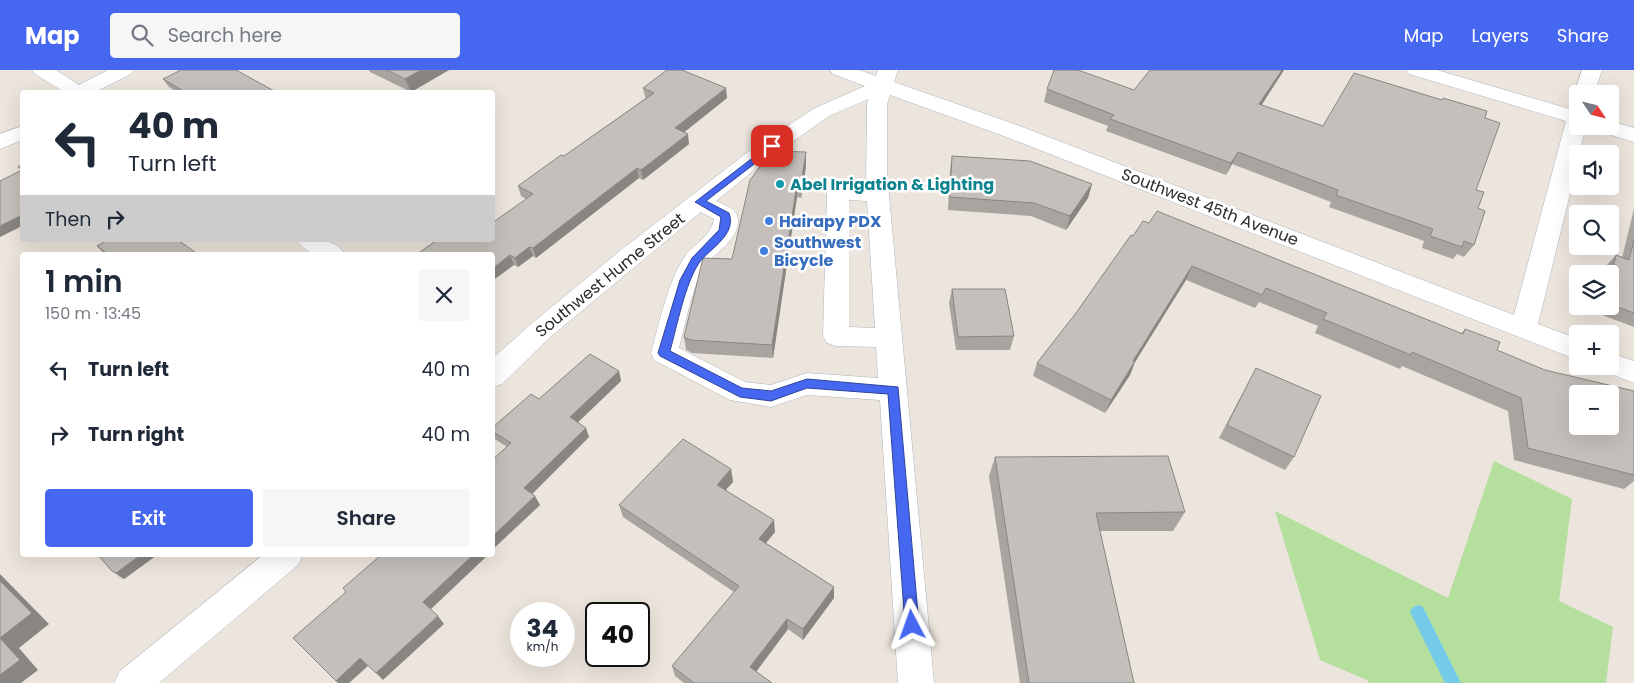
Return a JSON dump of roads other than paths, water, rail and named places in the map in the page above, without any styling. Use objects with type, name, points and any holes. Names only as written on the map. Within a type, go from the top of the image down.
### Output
[{"type":"street","points":[[42,70],[75,90]]},
{"type":"street","points":[[86,90],[88,87],[124,70]]},
{"type":"street","name":"Southwest 45th Avenue","points":[[840,70],[885,78],[1009,130],[1569,346]]},
{"type":"street","points":[[1416,70],[1569,115]]},
{"type":"street","points":[[1587,85],[1592,70]]},
{"type":"street","points":[[885,78],[877,104],[878,194],[916,683]]},
{"type":"street","name":"Southwest Hume Street","points":[[497,366],[700,202],[794,130],[885,78]]},
{"type":"street","points":[[1619,130],[1634,134]]},
{"type":"street","points":[[0,142],[20,133]]},
{"type":"street","points":[[1524,328],[1572,135]]},
{"type":"street","points":[[878,194],[838,192],[836,336],[889,338]]},
{"type":"street","points":[[700,202],[726,216],[724,231],[695,261],[686,280],[664,353],[740,392],[771,396],[807,384],[894,390]]},
{"type":"street","points":[[313,242],[328,252]]},
{"type":"street","points":[[1619,366],[1634,372]]},
{"type":"street","points":[[132,683],[285,557]]},
{"type":"waterway","points":[[1418,612],[1453,683]]},
{"type":"place","name":"Abel Irrigation & Lighting","points":[[780,184]]},
{"type":"place","name":"Hairapy PDX","points":[[769,221]]},
{"type":"place","name":"Southwest Bicycle","points":[[764,251]]}]
